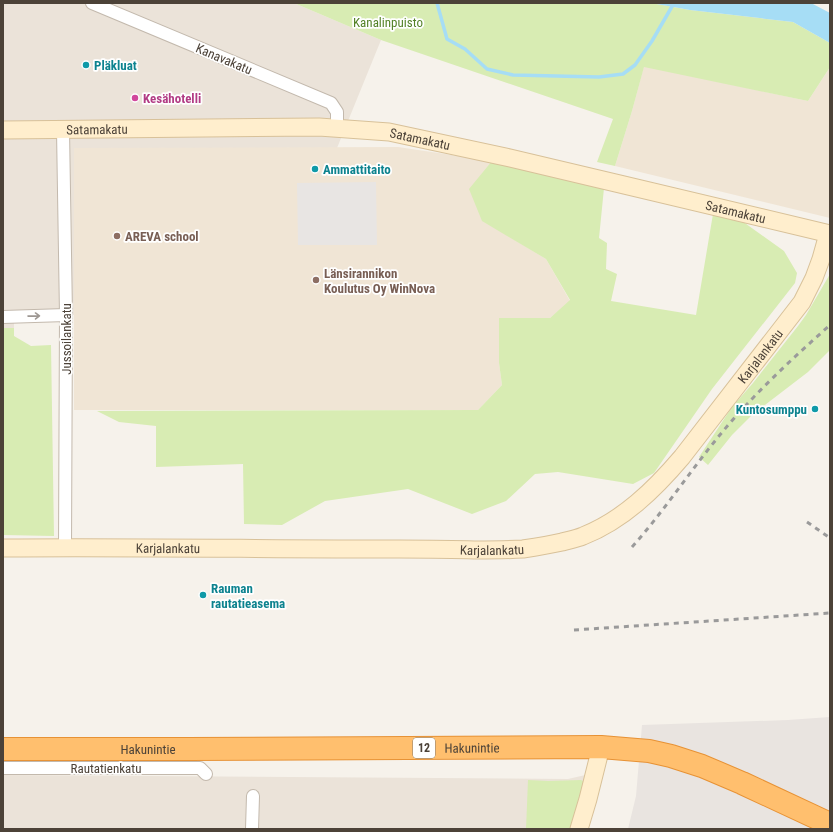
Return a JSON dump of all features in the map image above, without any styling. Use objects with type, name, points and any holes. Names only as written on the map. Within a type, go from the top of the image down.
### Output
[{"type":"highway","name":"Hakunintie","points":[[3,749],[600,747],[649,751],[672,756],[702,766],[830,824]]},
{"type":"main road","name":"Satamakatu","points":[[3,130],[319,127],[389,132],[624,184],[829,234]]},
{"type":"main road","name":"Karjalankatu","points":[[3,548],[490,550],[522,549],[544,546],[581,537],[606,525],[626,512],[643,498],[682,457],[802,302],[814,278],[829,234]]},
{"type":"main road","points":[[579,829],[588,799],[600,747]]},
{"type":"street","name":"Kanavakatu","points":[[92,3],[331,103],[337,112],[337,128]]},
{"type":"street","name":"Jussoilankatu","points":[[63,130],[66,315],[65,548]]},
{"type":"street","points":[[3,317],[66,315]]},
{"type":"street","name":"Rautatienkatu","points":[[3,768],[200,768],[206,774]]},
{"type":"street","points":[[252,829],[253,796]]},
{"type":"shaded area","points":[[3,3],[294,3],[381,40],[337,148],[74,148],[74,315],[14,317],[14,328],[3,328]]},
{"type":"shaded area","points":[[644,66],[808,101],[830,67],[830,218],[615,166]]},
{"type":"shaded area","name":"Länsirannikon Koulutus Oy WinNova","points":[[398,147],[492,161],[482,220],[546,259],[570,301],[550,318],[499,318],[499,363],[502,385],[478,410],[74,410],[74,148]]},
{"type":"shaded area","points":[[376,182],[377,245],[298,245],[297,183]]},
{"type":"shaded area","points":[[830,717],[830,829],[628,829],[636,796],[642,725],[788,720]]},
{"type":"shaded area","points":[[594,773],[579,829],[3,829],[3,775],[568,779]]},
{"type":"green space","name":"Kanalinpuisto","points":[[294,3],[651,3],[690,10],[793,22],[830,43],[830,67],[808,101],[644,67],[615,166],[597,162],[613,119],[381,40]]},
{"type":"green space","points":[[492,161],[604,188],[599,238],[607,243],[606,269],[617,274],[611,301],[696,315],[713,214],[742,221],[784,251],[797,273],[795,283],[712,389],[654,473],[633,484],[558,472],[535,474],[506,501],[472,514],[408,489],[325,501],[282,525],[244,524],[243,464],[156,467],[156,426],[119,422],[97,411],[478,410],[502,385],[499,363],[499,318],[550,318],[570,300],[546,259],[482,221],[469,189]]},
{"type":"green space","points":[[830,274],[830,350],[808,372],[753,414],[732,435],[708,465],[699,457],[732,407],[753,383],[806,315]]},
{"type":"green space","points":[[3,328],[14,328],[14,336],[31,346],[51,345],[54,536],[3,535]]},
{"type":"green space","points":[[528,780],[581,780],[585,782],[571,829],[526,829]]},
{"type":"water","points":[[651,3],[811,3],[830,13],[830,43],[793,22],[690,10]]},
{"type":"waterway","points":[[437,3],[447,39],[465,49],[487,69],[513,75],[599,77],[623,74],[635,65],[652,41],[674,3]]},
{"type":"railway","points":[[632,547],[712,444],[736,416],[775,376],[830,325]]},
{"type":"railway","points":[[807,522],[830,538]]},
{"type":"railway","points":[[574,630],[830,613]]},
{"type":"place","name":"Pläkluat","points":[[86,65]]},
{"type":"place","name":"Kesähotelli","points":[[135,98]]},
{"type":"place","name":"Ammattitaito","points":[[315,169]]},
{"type":"place","name":"AREVA school","points":[[117,236]]},
{"type":"place","name":"Länsirannikon Koulutus Oy WinNova","points":[[316,280]]},
{"type":"place","name":"Kuntosumppu","points":[[815,409]]},
{"type":"place","name":"Rauman rautatieasema","points":[[203,595]]}]
